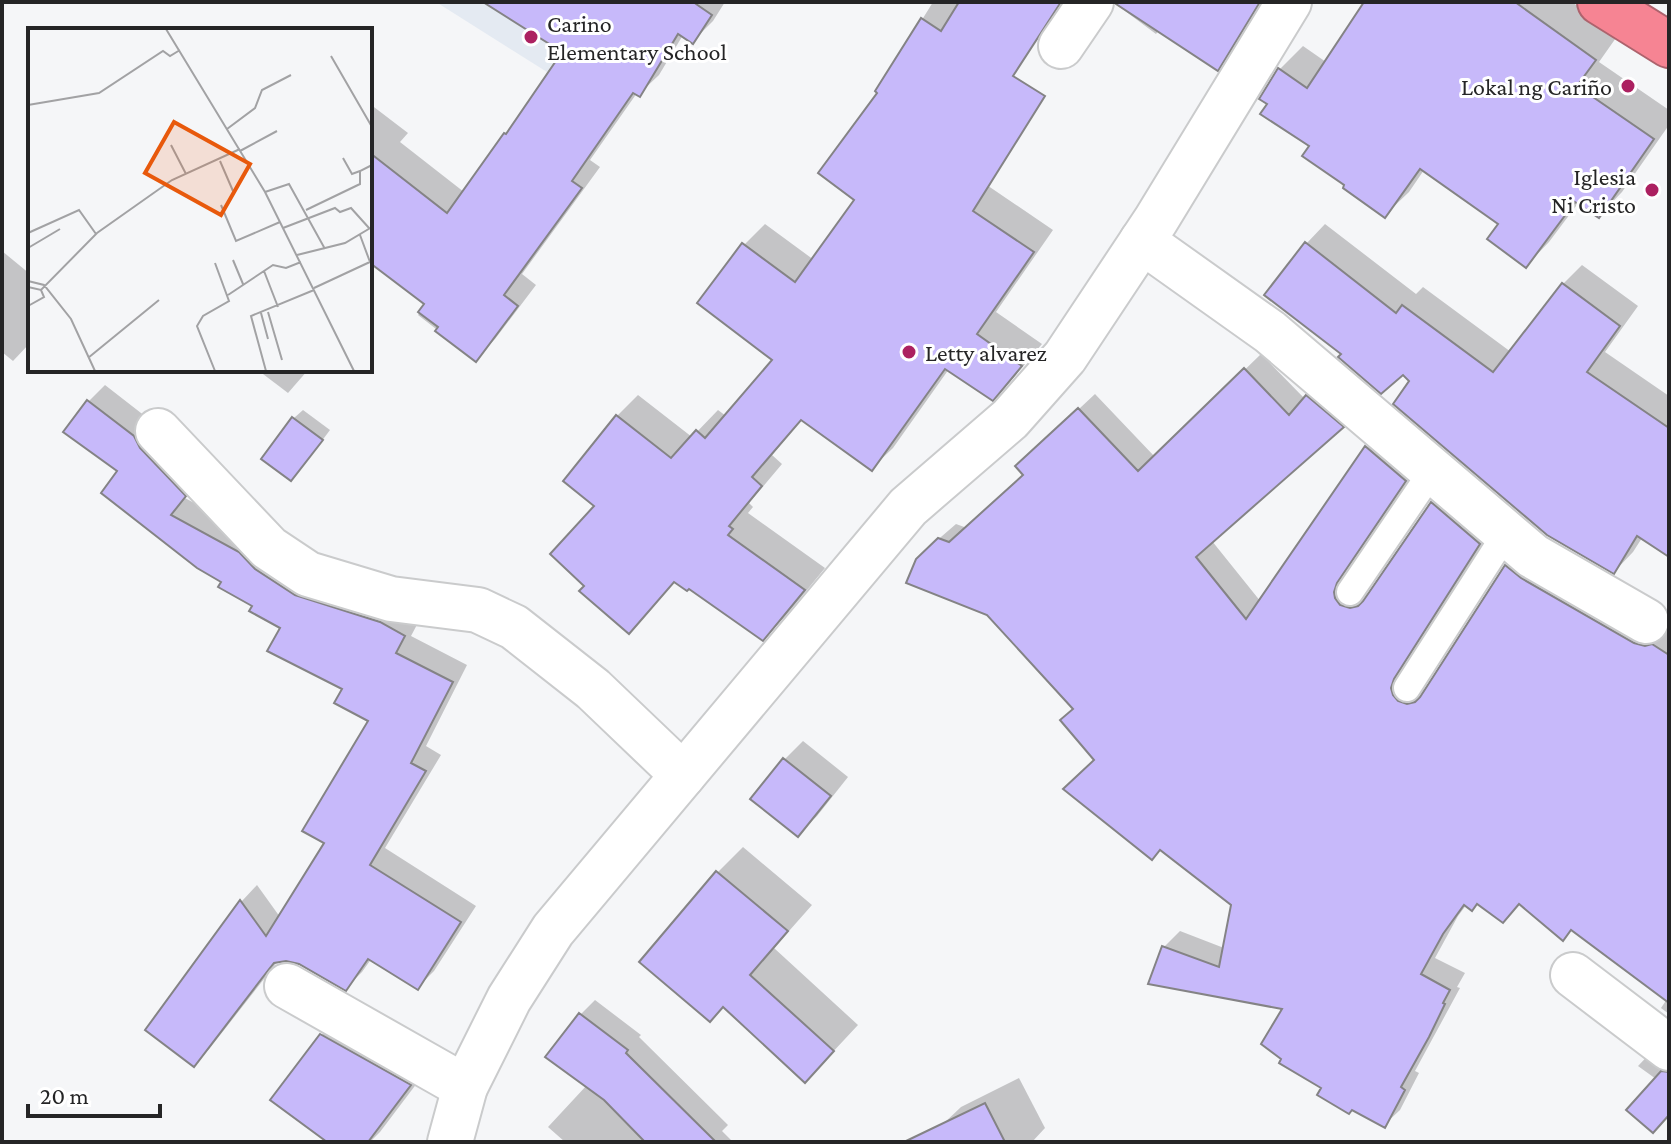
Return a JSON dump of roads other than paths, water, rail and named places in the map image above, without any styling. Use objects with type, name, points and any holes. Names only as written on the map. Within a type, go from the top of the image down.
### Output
[{"type":"highway","points":[[1600,2],[1669,45]]},
{"type":"street","points":[[1061,46],[1091,2]]},
{"type":"street","points":[[450,1142],[465,1087],[509,999],[553,930],[908,507],[1010,419],[1065,357],[1142,241],[1289,2]]},
{"type":"street","points":[[1142,241],[1270,332],[1533,556],[1646,621]]},
{"type":"street","points":[[158,431],[269,548],[308,574],[391,599],[478,610],[514,627],[593,689],[683,775]]},
{"type":"street","points":[[1573,975],[1669,1048]]},
{"type":"street","points":[[287,986],[465,1087]]},
{"type":"lane","points":[[1350,592],[1433,470]]},
{"type":"lane","points":[[1407,688],[1507,532]]},
{"type":"place","name":"Carino Elementary School","points":[[531,37]]},
{"type":"place","name":"Lokal ng Cariño","points":[[1628,86]]},
{"type":"place","name":"Iglesia Ni Cristo","points":[[1652,190]]},
{"type":"place","name":"Letty alvarez","points":[[909,352]]}]
